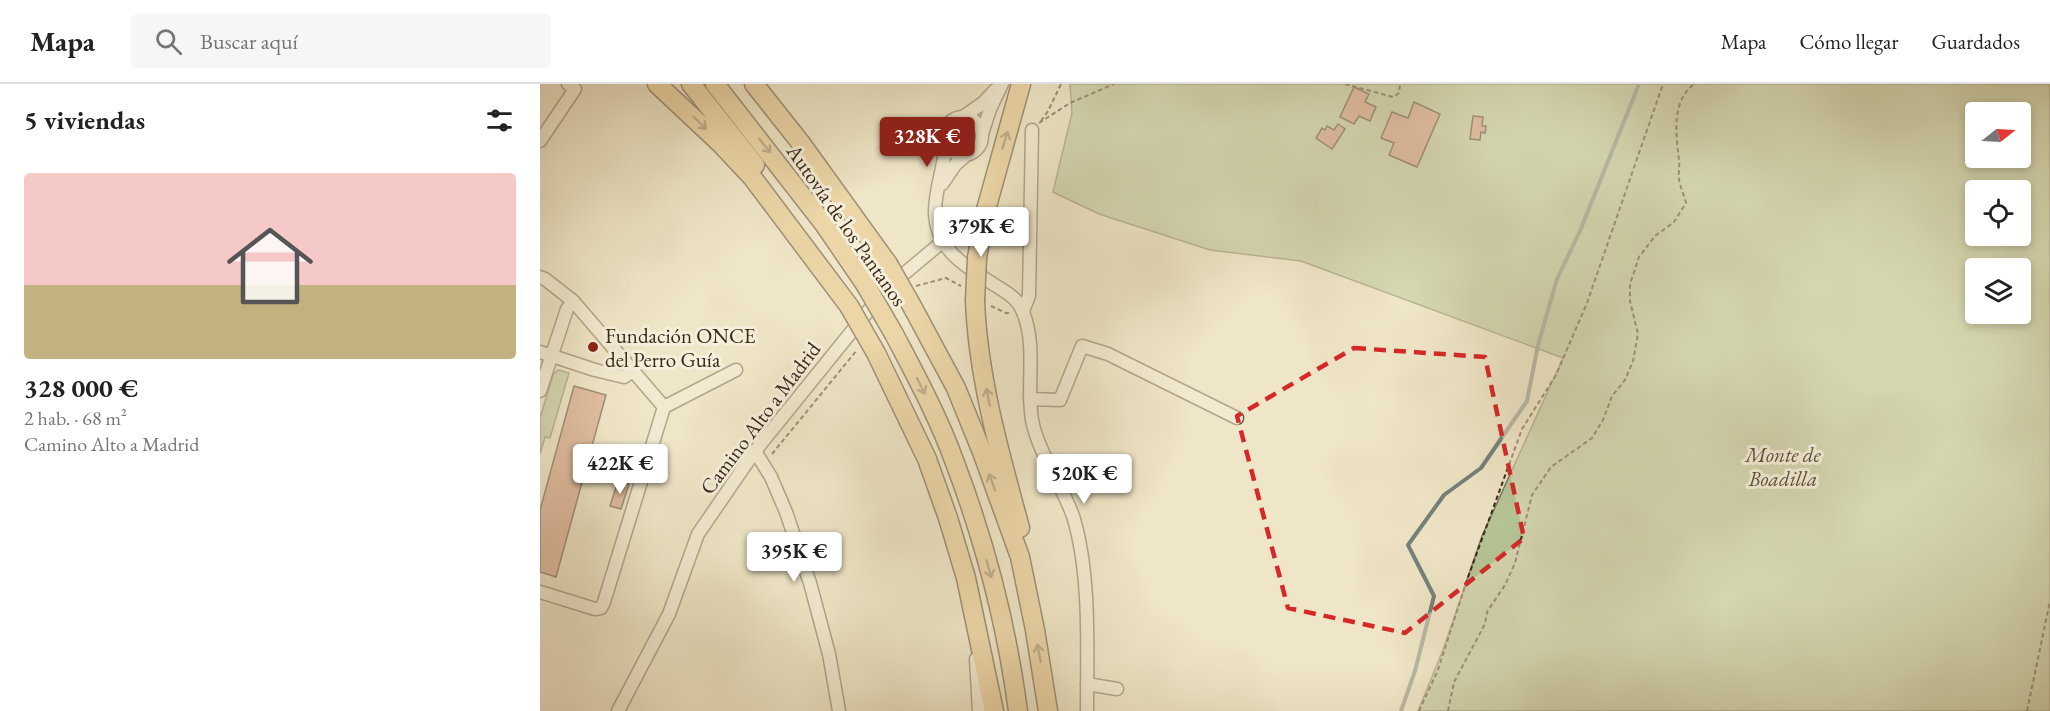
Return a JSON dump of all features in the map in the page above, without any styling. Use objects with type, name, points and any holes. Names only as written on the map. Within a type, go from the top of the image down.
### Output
[{"type":"highway","points":[[657,84],[722,144],[752,177],[849,306]]},
{"type":"highway","points":[[691,84],[786,205],[821,256],[876,353],[927,459],[966,578],[994,711]]},
{"type":"highway","name":"Autovía de los Pantanos","points":[[715,84],[824,224],[866,284],[934,412],[956,463],[997,598],[1013,674],[1018,711]]},
{"type":"highway","name":"Autovía de los Pantanos","points":[[754,84],[800,142],[888,264],[956,388],[1020,557],[1048,711]]},
{"type":"highway","points":[[1020,557],[1020,529],[1006,478],[983,372],[975,301],[977,258],[984,217],[1022,84]]},
{"type":"street","points":[[540,141],[575,89],[568,84]]},
{"type":"street","points":[[963,117],[982,103],[1001,84]]},
{"type":"street","points":[[937,196],[955,165],[978,148],[990,109],[1001,84]]},
{"type":"street","points":[[966,155],[952,151],[946,144],[944,138],[947,126],[957,118],[963,117],[973,120],[982,134]]},
{"type":"street","points":[[1023,311],[1029,296],[1032,130]]},
{"type":"street","points":[[946,144],[937,196],[936,217],[942,242],[949,253],[961,263],[1011,295],[1023,311],[1028,327],[1030,399],[1036,435],[1063,490],[1073,518],[1080,551],[1084,586],[1087,711]]},
{"type":"street","name":"Camino Alto a Madrid","points":[[618,711],[669,614],[698,534],[755,451],[886,289],[942,242]]},
{"type":"street","points":[[540,277],[573,301],[664,407]]},
{"type":"street","points":[[540,391],[545,354],[573,301]]},
{"type":"street","points":[[1030,399],[1060,400],[1082,346],[1108,354],[1237,418]]},
{"type":"street","points":[[545,354],[624,377],[633,370]]},
{"type":"street","points":[[540,592],[595,609],[601,608],[664,407],[736,370]]},
{"type":"street","points":[[755,451],[771,477],[786,512],[810,583],[830,654],[839,711]]},
{"type":"street","points":[[966,578],[974,641],[979,711]]},
{"type":"street","points":[[1087,684],[1117,688]]},
{"type":"path","points":[[1061,84],[1048,111],[1039,123],[1070,103],[1114,84]]},
{"type":"path","points":[[1345,84],[1393,97],[1399,93],[1400,84]]},
{"type":"path","points":[[1419,711],[1438,670],[1467,580],[1522,429],[1556,375],[1587,303],[1663,84]]},
{"type":"path","points":[[1448,711],[1454,682],[1485,624],[1487,612],[1505,585],[1515,563],[1532,495],[1551,467],[1592,438],[1603,420],[1612,396],[1625,380],[1633,361],[1638,334],[1630,301],[1630,284],[1639,257],[1655,236],[1674,222],[1686,202],[1679,180],[1675,131],[1679,106],[1688,88],[1694,84]]},
{"type":"path","points":[[2027,711],[2050,601]]},
{"type":"highlighted area","points":[[1354,348],[1485,357],[1524,538],[1405,633],[1288,608],[1237,416]]},
{"type":"green space","name":"Monte de Boadilla","points":[[1070,84],[2050,84],[2050,711],[1418,711],[1443,650],[1482,536],[1563,358],[1301,261],[1210,250],[1099,214],[1053,192],[1072,113]]},
{"type":"green space","points":[[964,127],[972,135],[964,143],[956,135]]},
{"type":"green space","points":[[558,370],[569,373],[550,438],[545,437],[540,454],[540,418],[553,375]]},
{"type":"building","points":[[1354,87],[1369,94],[1365,102],[1376,107],[1370,121],[1359,116],[1354,124],[1340,117]]},
{"type":"building","points":[[1414,102],[1440,114],[1417,167],[1389,155],[1394,143],[1381,138],[1392,112],[1408,118]]},
{"type":"building","points":[[1473,116],[1483,117],[1482,126],[1486,126],[1485,133],[1481,132],[1480,140],[1470,139]]},
{"type":"building","points":[[1338,124],[1345,129],[1332,149],[1316,138],[1322,128],[1325,130],[1327,126],[1334,130]]},
{"type":"building","points":[[574,386],[606,395],[556,577],[540,572],[540,510]]},
{"type":"building","points":[[618,481],[629,484],[621,509],[610,506]]},
{"type":"waterway","points":[[1401,711],[1415,671],[1434,596],[1408,545],[1444,495],[1481,468],[1527,401],[1538,345],[1557,279],[1580,231],[1639,84]]},
{"type":"place","name":"Fundación ONCE del Perro Guía","points":[[593,347]]}]
